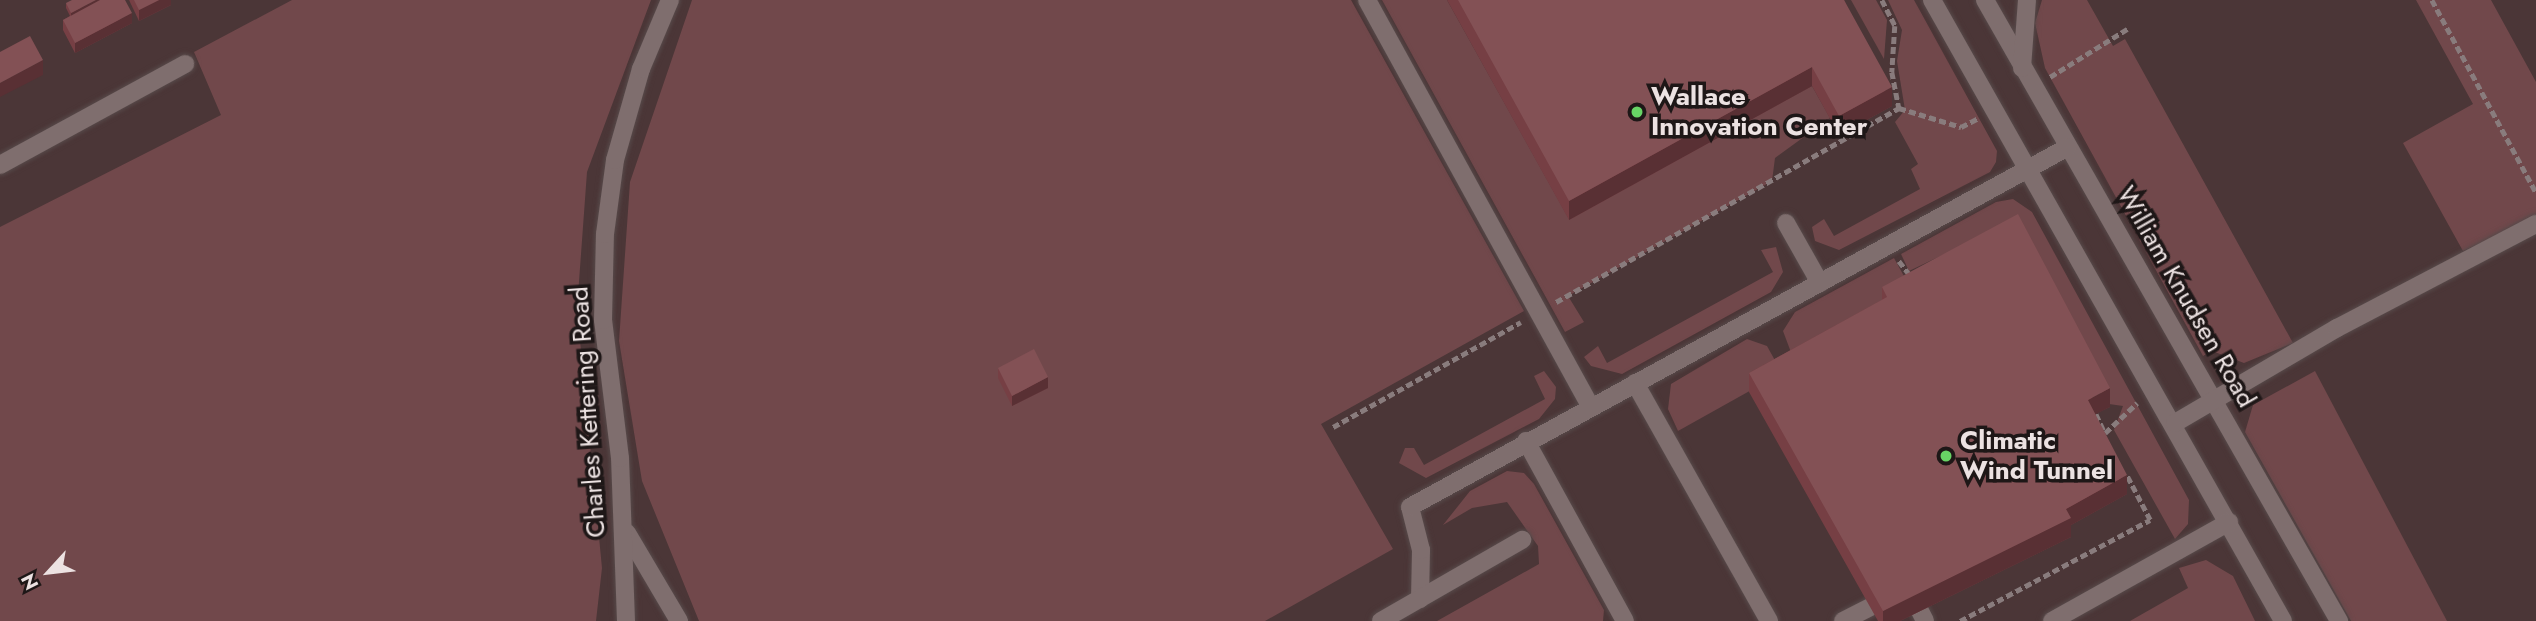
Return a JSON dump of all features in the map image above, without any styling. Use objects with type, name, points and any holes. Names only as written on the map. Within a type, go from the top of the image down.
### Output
[{"type":"lane","name":"Charles Kettering Road","points":[[626,621],[623,527],[603,320],[605,234],[615,160],[641,69],[670,0]]},
{"type":"lane","points":[[1367,0],[1591,407]]},
{"type":"lane","name":"William Knudsen Road","points":[[1985,0],[2216,399],[2339,621]]},
{"type":"lane","points":[[2022,68],[2027,0]]},
{"type":"lane","points":[[1935,1],[2026,172],[2175,423],[2283,621]]},
{"type":"lane","points":[[0,165],[185,64]]},
{"type":"lane","points":[[1420,598],[1421,550],[1410,507],[2026,172],[2068,146]]},
{"type":"lane","points":[[1786,223],[1820,283]]},
{"type":"lane","points":[[2175,423],[2536,224]]},
{"type":"lane","points":[[1635,383],[1769,621]]},
{"type":"lane","points":[[1526,442],[1625,621]]},
{"type":"lane","points":[[2052,621],[2229,522]]},
{"type":"lane","points":[[623,527],[679,621]]},
{"type":"lane","points":[[1381,621],[1522,540]]},
{"type":"lane","points":[[1843,621],[1870,607]]},
{"type":"path","points":[[1882,0],[1895,26],[1892,72],[1899,108]]},
{"type":"path","points":[[2432,0],[2536,192]]},
{"type":"path","points":[[2043,81],[2127,29]]},
{"type":"path","points":[[1333,428],[1899,108],[1961,127],[1979,118]]},
{"type":"path","points":[[1891,244],[1906,275],[1918,269]]},
{"type":"path","points":[[2105,433],[2137,403]]},
{"type":"path","points":[[2096,414],[2110,444]]},
{"type":"path","points":[[1960,621],[2150,520],[2122,466]]},
{"type":"shaded area","points":[[0,0],[2536,0],[2536,621],[0,621]]},
{"type":"shaded area","points":[[292,0],[651,0],[587,172],[577,309],[602,568],[596,621],[0,621],[0,227],[221,115],[194,52]]},
{"type":"shaded area","points":[[692,0],[1351,0],[1524,311],[1321,424],[1393,549],[1265,621],[699,621],[642,481],[619,341],[630,182]]},
{"type":"shaded area","points":[[1382,0],[1447,0],[1569,219],[1812,86],[1830,118],[1775,158],[1772,181],[1568,296],[1584,322],[1565,332]]},
{"type":"shaded area","points":[[1851,0],[1876,0],[1887,20],[1884,59]]},
{"type":"shaded area","points":[[1888,0],[1914,0],[1997,151],[1996,162],[1990,172],[1839,250],[1815,241],[1812,227],[1824,219],[1834,236],[1920,189],[1911,169],[1918,164],[1895,122],[1905,110],[1897,61],[1902,30]]},
{"type":"shaded area","points":[[2042,0],[2087,0],[2113,46],[2125,39],[2293,343],[2244,363],[2212,351],[2203,356],[2045,68],[2035,23]]},
{"type":"shaded area","points":[[2416,0],[2491,0],[2536,82],[2536,217],[2463,251],[2403,143],[2473,104]]},
{"type":"shaded area","points":[[2013,199],[2032,212],[2189,500],[2188,524],[2175,539],[2114,430],[2123,406],[2109,404],[1976,239],[1909,271],[1901,254],[1996,202]]},
{"type":"shaded area","points":[[1969,246],[1795,363],[1783,331],[1795,312],[1894,258],[1905,278]]},
{"type":"shaded area","points":[[1776,247],[1783,272],[1771,292],[1622,374],[1591,366],[1584,357],[1598,346],[1607,363],[1773,272],[1761,250]]},
{"type":"shaded area","points":[[1747,339],[1767,346],[1782,373],[1678,431],[1668,409],[1671,384]]},
{"type":"shaded area","points":[[1544,371],[1556,387],[1555,399],[1539,419],[1426,478],[1399,463],[1405,448],[1414,448],[1424,465],[1545,399],[1534,376]]},
{"type":"shaded area","points":[[2315,371],[2447,621],[2351,621],[2245,432],[2253,405]]},
{"type":"shaded area","points":[[1507,471],[1524,473],[1534,484],[1604,610],[1603,621],[1437,621],[1539,564],[1538,546],[1507,502],[1472,508],[1443,525],[1470,491]]},
{"type":"shaded area","points":[[2206,560],[2233,576],[2255,621],[2130,621],[2188,588],[2179,568]]},
{"type":"building","points":[[72,0],[96,0],[71,13],[66,3]]},
{"type":"building","points":[[100,0],[125,0],[132,13],[75,43],[63,20]]},
{"type":"building","points":[[134,0],[159,0],[139,10]]},
{"type":"building","name":"Wallace Innovation Center","points":[[1458,0],[1844,0],[1892,87],[1839,116],[1812,67],[1569,201]]},
{"type":"building","points":[[30,36],[43,60],[0,83],[0,52]]},
{"type":"building","name":"Climatic Wind Tunnel","points":[[2018,214],[2110,388],[2088,400],[2127,475],[2066,509],[2071,518],[1883,611],[1749,373],[1887,297],[1882,287]]},
{"type":"building","points":[[1034,349],[1048,377],[1012,396],[998,368]]},
{"type":"place","name":"Wallace Innovation Center","points":[[1637,112]]},
{"type":"place","name":"Climatic Wind Tunnel","points":[[1946,456]]}]
